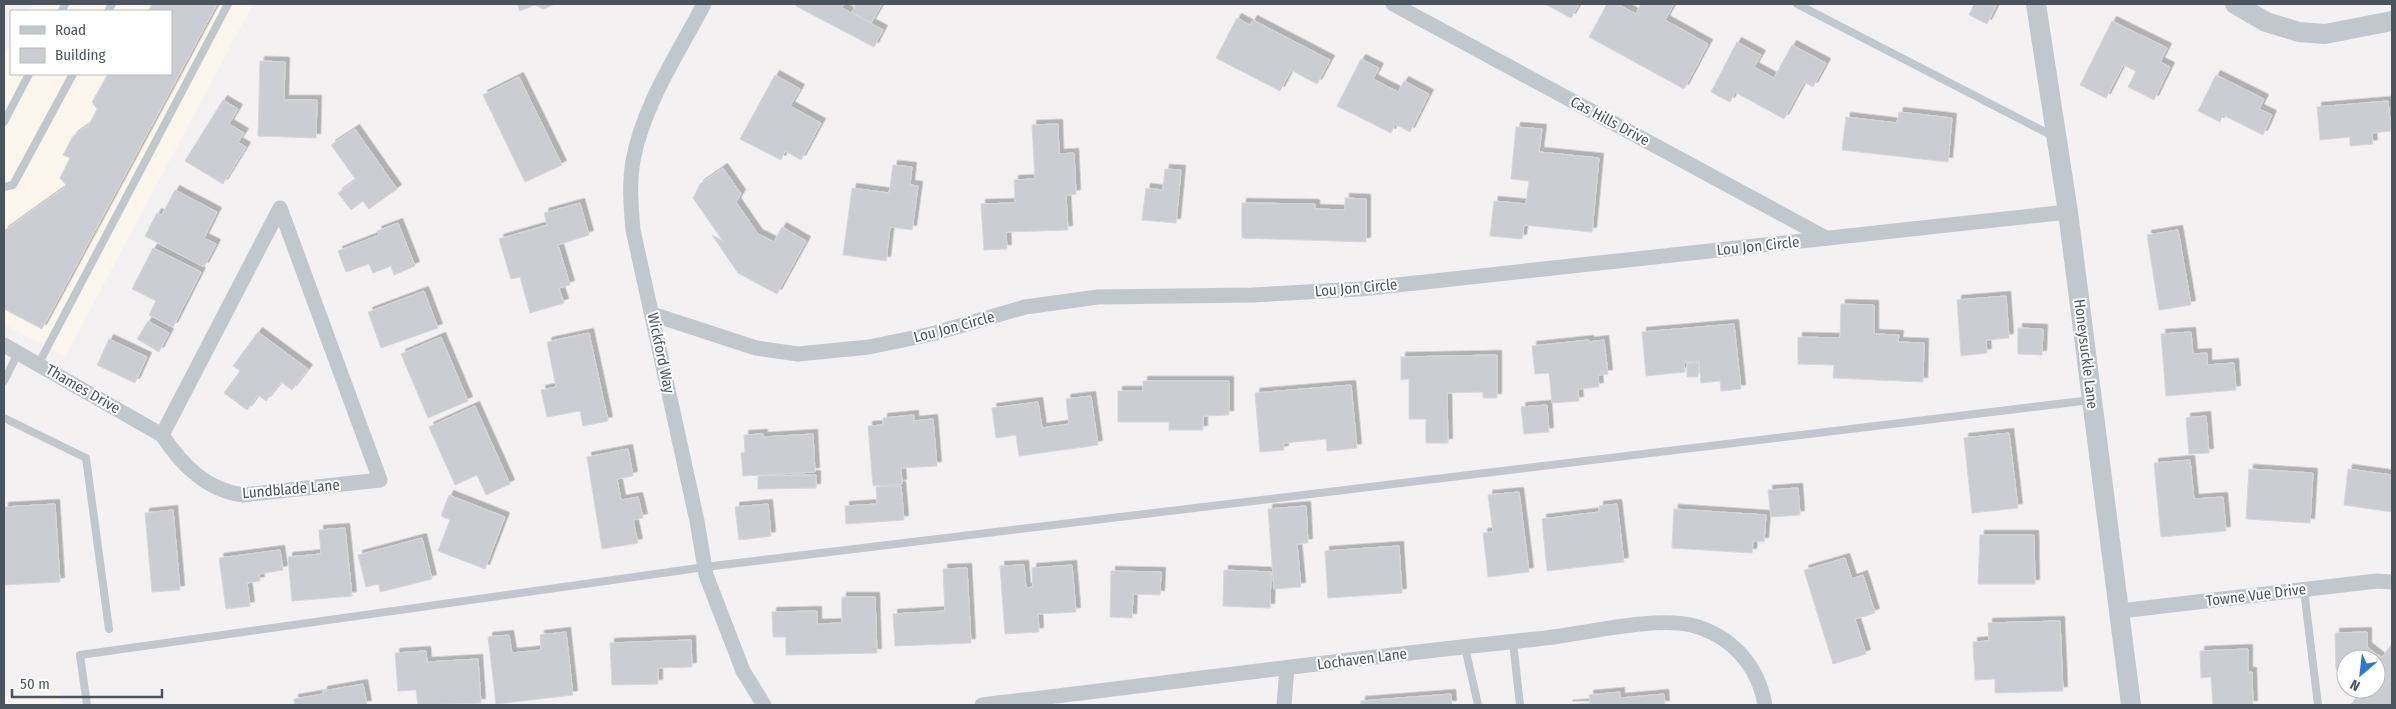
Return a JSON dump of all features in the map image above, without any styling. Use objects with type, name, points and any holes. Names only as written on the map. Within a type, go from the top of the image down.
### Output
[{"type":"street","name":"Wickford Way","points":[[704,4],[644,120],[633,163],[630,196],[633,230],[705,566],[743,671],[764,705]]},
{"type":"street","name":"Cas Hills Drive","points":[[1393,4],[1826,238]]},
{"type":"street","name":"Honeysuckle Lane","points":[[2036,4],[2068,212],[2131,705]]},
{"type":"street","points":[[2234,4],[2266,22],[2299,32],[2325,34],[2392,21]]},
{"type":"street","name":"Lundblade Lane","points":[[280,208],[380,480],[243,495],[227,493],[196,475],[175,454],[162,435],[280,208]]},
{"type":"street","name":"Lou Jon Circle","points":[[652,314],[756,348],[798,354],[869,347],[932,334],[1025,307],[1098,297],[1253,295],[1360,289],[2068,212]]},
{"type":"street","name":"Thames Drive","points":[[4,345],[39,363],[162,435]]},
{"type":"street","name":"Towne Vue Drive","points":[[2120,611],[2377,581],[2392,582]]},
{"type":"street","name":"Lochaven Lane","points":[[982,705],[1663,623],[1691,625],[1722,638],[1748,660],[1763,690],[1766,705]]},
{"type":"street","points":[[1284,705],[1287,668]]},
{"type":"lane","points":[[39,363],[228,4]]},
{"type":"lane","points":[[1797,4],[2056,138]]},
{"type":"lane","points":[[4,122],[28,75]]},
{"type":"lane","points":[[4,187],[12,185],[72,75]]},
{"type":"lane","points":[[4,381],[18,353]]},
{"type":"lane","points":[[87,705],[80,655],[705,566],[2092,400]]},
{"type":"lane","points":[[4,418],[86,458],[109,629]]},
{"type":"lane","points":[[2304,590],[2318,705]]},
{"type":"lane","points":[[1512,642],[1520,705]]},
{"type":"lane","points":[[1465,647],[1478,705]]},
{"type":"shaded area","points":[[32,4],[253,4],[65,357],[4,324],[4,55],[10,43],[10,75],[172,75],[172,10],[29,10]]},
{"type":"shaded area","points":[[59,691],[61,705],[4,705],[4,697]]},
{"type":"building","points":[[152,4],[217,4],[42,329],[4,309],[4,231],[66,185],[60,178],[70,158],[63,155],[73,136],[89,125],[97,109],[92,102],[107,75],[172,75],[172,10],[149,10]]},
{"type":"building","points":[[517,4],[555,4],[543,9],[535,5],[520,11]]},
{"type":"building","points":[[797,4],[844,4],[842,8],[883,30],[874,47],[796,6]]},
{"type":"building","points":[[856,4],[882,4],[871,23],[852,12]]},
{"type":"building","points":[[1545,4],[1579,4],[1571,18]]},
{"type":"building","points":[[1607,4],[1617,4],[1636,14],[1641,4],[1674,4],[1665,20],[1708,44],[1684,89],[1589,37]]},
{"type":"building","points":[[1974,4],[1997,4],[1987,24],[1969,15]]},
{"type":"building","points":[[1237,18],[1250,25],[1253,20],[1330,60],[1317,84],[1291,70],[1280,91],[1216,58]]},
{"type":"building","points":[[2112,21],[2167,48],[2160,62],[2170,67],[2154,100],[2128,87],[2136,71],[2123,65],[2106,98],[2080,85]]},
{"type":"building","points":[[1737,42],[1761,55],[1754,67],[1774,78],[1792,45],[1826,63],[1813,87],[1804,82],[1784,119],[1735,92],[1730,102],[1711,92]]},
{"type":"building","points":[[1361,59],[1379,68],[1373,79],[1398,92],[1404,81],[1429,94],[1410,132],[1395,124],[1391,133],[1337,106]]},
{"type":"building","points":[[260,61],[285,62],[284,100],[317,100],[316,138],[258,136]]},
{"type":"building","points":[[775,75],[800,89],[790,106],[821,123],[801,160],[785,151],[781,160],[740,139]]},
{"type":"building","points":[[2216,75],[2264,99],[2259,109],[2272,115],[2263,135],[2223,115],[2220,122],[2198,111]]},
{"type":"building","points":[[519,77],[562,165],[525,182],[483,95]]},
{"type":"building","points":[[223,100],[238,109],[229,124],[244,133],[238,142],[246,147],[223,184],[185,161]]},
{"type":"building","points":[[2388,101],[2391,131],[2372,133],[2373,144],[2350,146],[2350,137],[2320,140],[2317,107]]},
{"type":"building","points":[[1899,112],[1952,118],[1948,162],[1842,150],[1846,117],[1897,123]]},
{"type":"building","points":[[1058,124],[1059,154],[1074,153],[1076,194],[1066,195],[1068,230],[1006,232],[1007,249],[984,250],[981,204],[1015,203],[1014,180],[1035,179],[1032,125]]},
{"type":"building","points":[[1516,127],[1542,129],[1539,152],[1599,158],[1592,232],[1524,225],[1522,239],[1490,236],[1494,201],[1526,204],[1529,181],[1511,179]]},
{"type":"building","points":[[355,129],[397,189],[369,209],[363,201],[351,210],[338,193],[356,180],[331,145]]},
{"type":"building","points":[[893,165],[912,167],[910,185],[918,186],[912,230],[890,227],[886,261],[843,255],[852,188],[889,193]]},
{"type":"building","points":[[723,168],[741,194],[736,202],[758,234],[774,242],[782,227],[806,241],[777,294],[738,273],[712,235],[723,241],[693,198],[700,184]]},
{"type":"building","points":[[1165,169],[1181,170],[1176,223],[1142,220],[1146,188],[1163,190]]},
{"type":"building","points":[[175,190],[217,212],[204,238],[216,244],[204,267],[145,236],[157,213],[162,215]]},
{"type":"building","points":[[1345,198],[1366,199],[1366,242],[1242,238],[1242,203],[1315,204],[1315,209],[1345,210]]},
{"type":"building","points":[[580,203],[589,235],[558,245],[570,285],[559,288],[564,303],[530,313],[520,277],[511,279],[499,239],[547,225],[544,213]]},
{"type":"building","points":[[398,223],[415,266],[394,275],[391,266],[373,273],[369,264],[346,272],[338,251],[379,235],[377,231]]},
{"type":"building","points":[[2178,230],[2191,305],[2159,310],[2147,235]]},
{"type":"building","points":[[153,248],[201,272],[173,327],[149,315],[156,301],[132,289]]},
{"type":"building","points":[[424,291],[438,328],[381,348],[368,312]]},
{"type":"building","points":[[2006,296],[2009,338],[1986,340],[1987,353],[1961,356],[1957,300]]},
{"type":"building","points":[[1841,304],[1874,305],[1874,334],[1899,335],[1898,342],[1924,343],[1923,382],[1833,378],[1834,365],[1798,364],[1798,337],[1840,338]]},
{"type":"building","points":[[148,321],[169,333],[159,352],[137,339]]},
{"type":"building","points":[[1734,324],[1741,389],[1721,391],[1720,381],[1701,383],[1699,361],[1684,362],[1685,372],[1646,376],[1642,332]]},
{"type":"building","points":[[2018,328],[2043,329],[2042,355],[2018,354]]},
{"type":"building","points":[[258,332],[308,369],[292,390],[281,382],[266,401],[258,395],[247,410],[224,393],[240,371],[233,366]]},
{"type":"building","points":[[2191,332],[2193,354],[2207,353],[2207,365],[2234,363],[2236,390],[2166,396],[2161,334]]},
{"type":"building","points":[[589,333],[608,421],[583,426],[580,411],[547,417],[541,390],[556,387],[547,342]]},
{"type":"building","points":[[441,337],[468,401],[428,418],[401,354]]},
{"type":"building","points":[[109,339],[147,357],[135,383],[97,365]]},
{"type":"building","points":[[1589,340],[1589,342],[1604,340],[1608,374],[1598,375],[1599,387],[1578,389],[1579,401],[1552,403],[1549,373],[1535,374],[1532,346]]},
{"type":"building","points":[[1497,355],[1497,398],[1483,398],[1483,392],[1447,393],[1448,443],[1426,443],[1426,419],[1409,419],[1409,379],[1401,380],[1401,357]]},
{"type":"building","points":[[1687,363],[1699,363],[1698,377],[1687,377]]},
{"type":"building","points":[[1143,381],[1229,381],[1229,415],[1203,416],[1203,430],[1169,430],[1169,422],[1118,422],[1118,391],[1143,391]]},
{"type":"building","points":[[1351,385],[1357,448],[1327,451],[1326,439],[1283,443],[1284,450],[1260,452],[1255,393]]},
{"type":"building","points":[[1091,396],[1098,445],[1019,456],[1016,435],[996,438],[992,408],[1038,402],[1042,428],[1069,424],[1066,399]]},
{"type":"building","points":[[1547,405],[1549,432],[1524,434],[1521,407]]},
{"type":"building","points":[[475,406],[510,484],[486,495],[477,475],[455,485],[429,427]]},
{"type":"building","points":[[914,415],[914,421],[933,419],[937,466],[901,468],[902,484],[873,486],[868,426],[883,425],[883,418]]},
{"type":"building","points":[[2206,416],[2209,453],[2189,454],[2186,418]]},
{"type":"building","points":[[2009,433],[2018,508],[1972,513],[1964,438]]},
{"type":"building","points":[[763,434],[763,437],[813,434],[815,472],[743,476],[741,453],[745,452],[744,435]]},
{"type":"building","points":[[628,449],[633,476],[617,479],[621,500],[638,497],[643,518],[633,520],[638,543],[602,549],[587,457]]},
{"type":"building","points":[[2190,460],[2194,499],[2223,497],[2226,531],[2161,537],[2154,463]]},
{"type":"building","points":[[2249,469],[2313,473],[2310,523],[2246,519]]},
{"type":"building","points":[[2348,469],[2392,475],[2392,512],[2344,505]]},
{"type":"building","points":[[816,475],[816,488],[758,489],[758,476]]},
{"type":"building","points":[[901,486],[904,520],[846,524],[845,506],[877,504],[876,487]]},
{"type":"building","points":[[1798,488],[1800,515],[1771,517],[1768,490]]},
{"type":"building","points":[[1519,492],[1529,572],[1488,577],[1483,533],[1493,532],[1488,495]]},
{"type":"building","points":[[449,495],[505,517],[485,569],[438,551],[450,520],[441,516]]},
{"type":"building","points":[[55,504],[60,582],[4,585],[4,507]]},
{"type":"building","points":[[768,504],[771,536],[739,540],[735,507]]},
{"type":"building","points":[[1617,504],[1624,562],[1547,571],[1542,519],[1599,512],[1599,506]]},
{"type":"building","points":[[1306,506],[1308,543],[1297,544],[1301,587],[1274,589],[1268,509]]},
{"type":"building","points":[[1674,509],[1766,515],[1764,542],[1753,541],[1752,553],[1672,548]]},
{"type":"building","points":[[173,510],[180,590],[152,592],[145,513]]},
{"type":"building","points":[[345,528],[352,596],[292,601],[288,557],[321,554],[319,530]]},
{"type":"building","points":[[1980,535],[2034,535],[2035,584],[1978,584]]},
{"type":"building","points":[[422,538],[432,579],[380,592],[379,584],[366,587],[358,555]]},
{"type":"building","points":[[1399,546],[1402,593],[1328,598],[1325,551]]},
{"type":"building","points":[[280,550],[283,570],[259,574],[260,581],[247,583],[250,606],[226,609],[219,558]]},
{"type":"building","points":[[1845,558],[1852,579],[1863,575],[1875,613],[1855,619],[1866,654],[1833,664],[1804,570]]},
{"type":"building","points":[[1024,565],[1026,588],[1033,587],[1032,568],[1072,565],[1076,612],[1038,614],[1039,632],[1005,634],[1000,566]]},
{"type":"building","points":[[967,568],[971,643],[895,646],[893,614],[945,611],[943,569]]},
{"type":"building","points":[[1224,570],[1271,572],[1270,608],[1223,606]]},
{"type":"building","points":[[1111,571],[1161,572],[1160,595],[1133,594],[1132,618],[1110,617]]},
{"type":"building","points":[[842,597],[875,597],[877,653],[786,655],[786,637],[773,637],[772,612],[817,611],[817,624],[842,623]]},
{"type":"building","points":[[2060,621],[2063,691],[1995,693],[1995,679],[1975,680],[1973,642],[1989,641],[1988,623]]},
{"type":"building","points":[[566,632],[573,695],[496,704],[488,637],[509,635],[512,653],[541,650],[540,635]]},
{"type":"building","points":[[2367,632],[2367,647],[2370,649],[2336,649],[2336,669],[2335,633]]},
{"type":"building","points":[[691,640],[692,667],[658,668],[658,684],[612,685],[610,643]]},
{"type":"building","points":[[2392,644],[2392,705],[2350,705],[2355,699],[2386,699],[2386,652]]},
{"type":"building","points":[[2248,649],[2248,672],[2252,672],[2253,705],[2213,705],[2211,677],[2201,678],[2200,651]]},
{"type":"building","points":[[426,651],[427,662],[478,659],[481,703],[418,705],[416,690],[398,691],[395,653]]},
{"type":"building","points":[[363,684],[367,705],[295,705],[294,699],[323,694],[323,691]]},
{"type":"building","points":[[1620,692],[1620,698],[1664,694],[1665,705],[1568,705],[1590,703],[1589,695]]},
{"type":"building","points":[[1451,694],[1452,705],[1361,705],[1361,701]]}]
